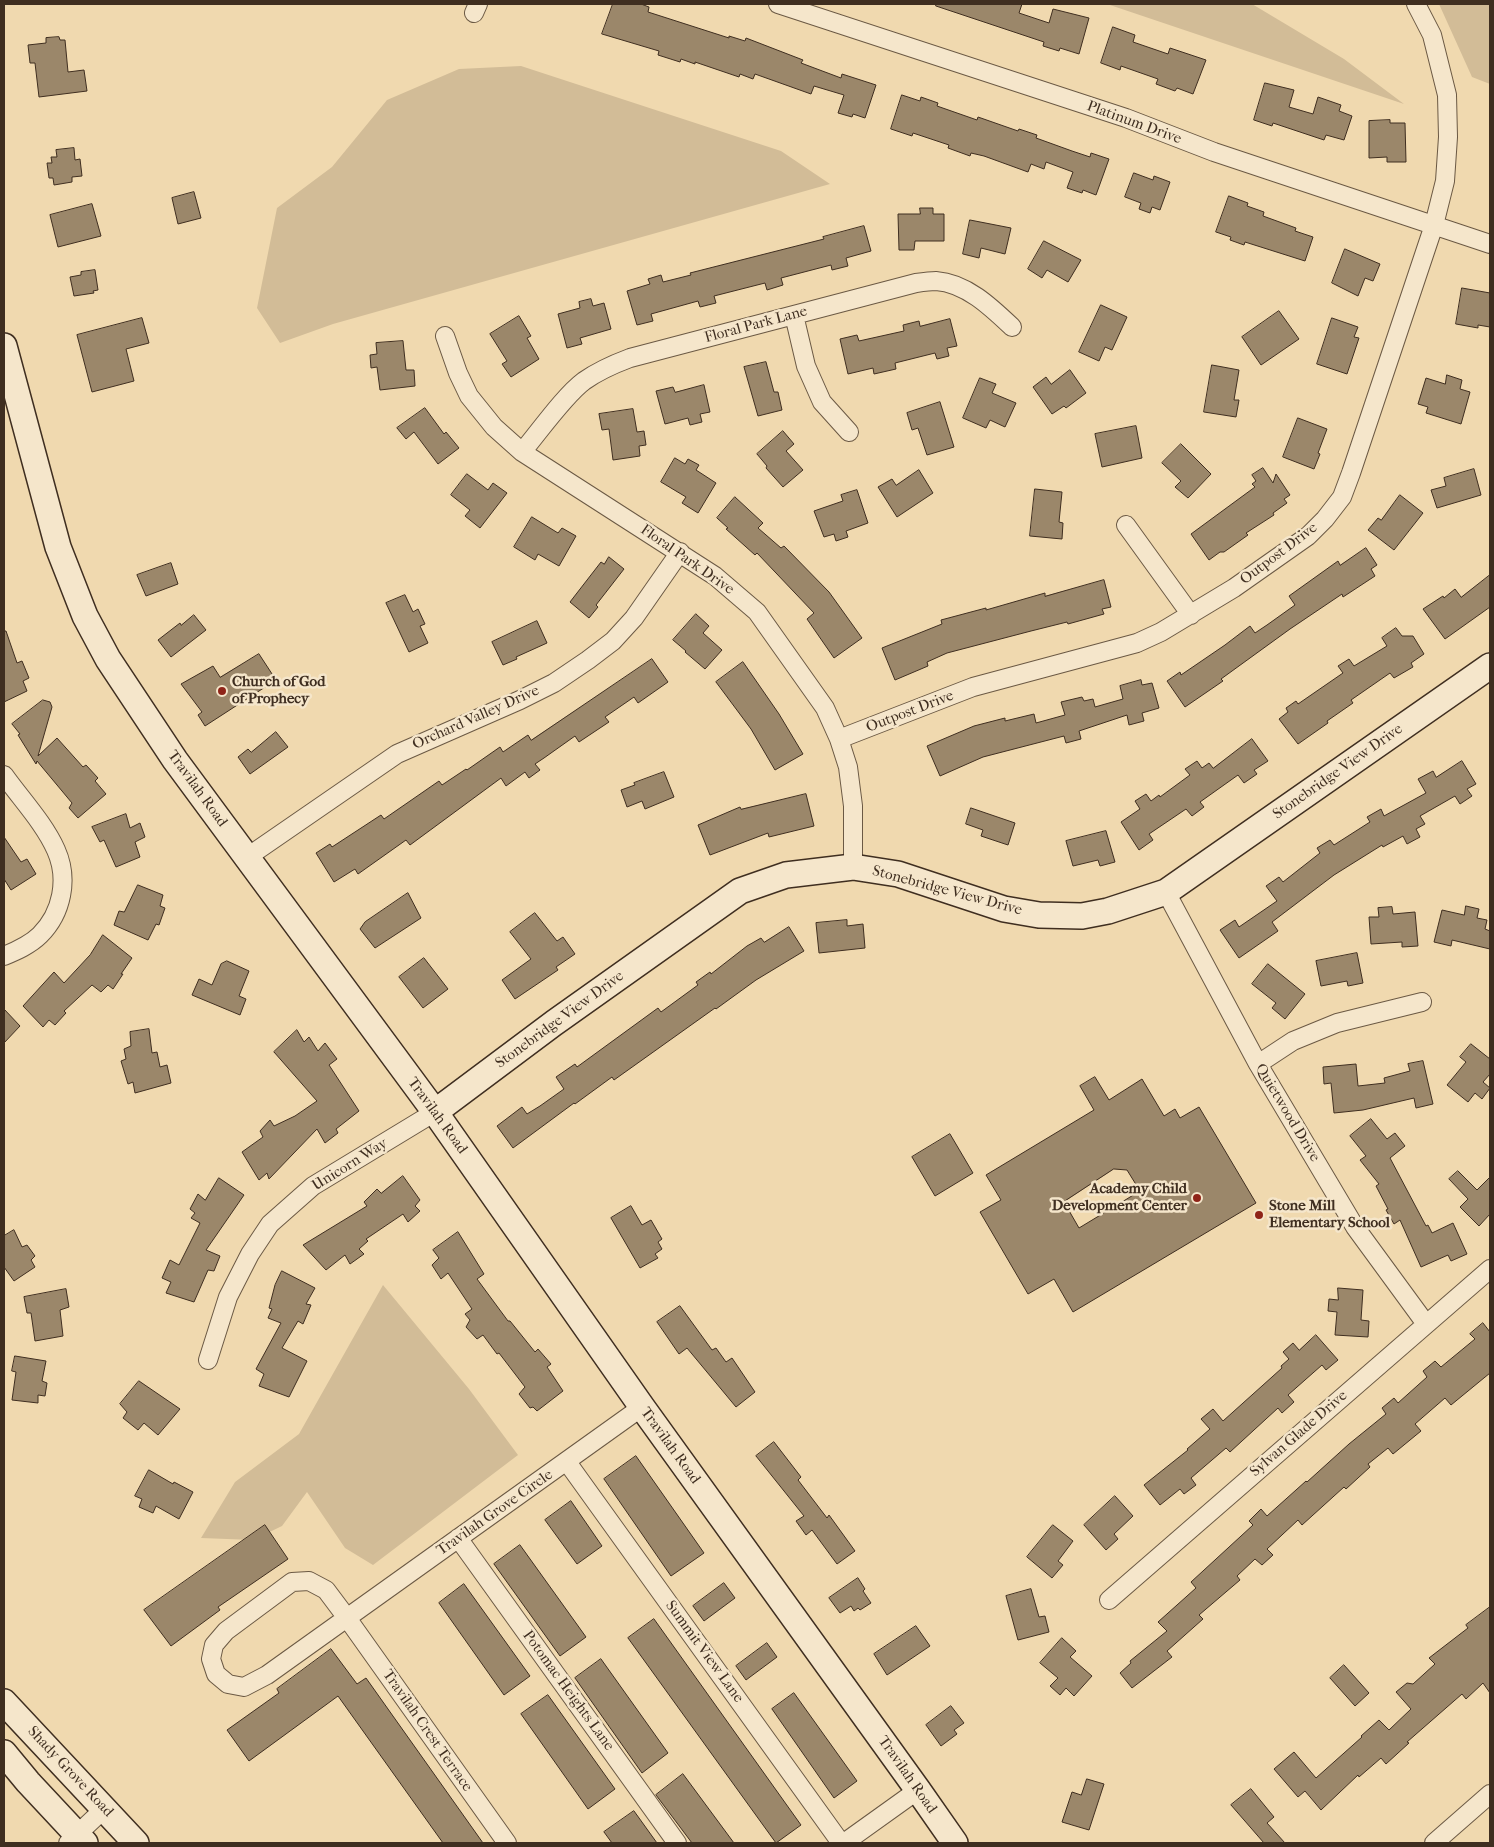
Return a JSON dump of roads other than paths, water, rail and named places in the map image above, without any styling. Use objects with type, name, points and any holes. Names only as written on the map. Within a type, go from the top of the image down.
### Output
[{"type":"main road","name":"Travilah Road","points":[[4,346],[58,547],[85,616],[108,659],[158,735],[246,858],[435,1112],[642,1407],[918,1790],[954,1843]]},
{"type":"main road","name":"Stonebridge View Drive","points":[[435,1112],[554,1023],[740,891],[786,875],[853,867],[898,874],[1004,909],[1039,915],[1082,916],[1108,912],[1166,892],[1490,666]]},
{"type":"main road","name":"Shady Grove Road","points":[[4,1702],[136,1843]]},
{"type":"main road","points":[[4,1754],[77,1840]]},
{"type":"street","name":"Platinum Drive","points":[[778,4],[1126,118],[1214,152],[1490,244]]},
{"type":"street","name":"Outpost Drive","points":[[839,739],[973,687],[1136,644],[1191,615],[1234,588],[1308,536],[1325,519],[1342,497],[1434,225],[1445,181],[1448,137],[1447,95],[1432,35],[1416,4]]},
{"type":"street","name":"Floral Park Lane","points":[[522,452],[583,382],[605,368],[630,358],[916,283],[936,281],[956,286],[988,304],[1012,326]]},
{"type":"street","points":[[794,315],[806,366],[822,402],[849,432]]},
{"type":"street","name":"Floral Park Drive","points":[[445,336],[458,373],[469,396],[494,427],[522,452],[680,552],[715,576],[757,612],[825,708],[839,739],[848,767],[853,806],[853,867]]},
{"type":"street","points":[[1126,525],[1191,615]]},
{"type":"street","name":"Orchard Valley Drive","points":[[246,858],[397,754],[520,700],[554,683],[588,660],[613,641],[634,618],[680,552]]},
{"type":"street","points":[[4,775],[45,832],[56,851],[62,870],[63,894],[54,914],[40,935],[20,949],[4,956]]},
{"type":"street","name":"Quietwood Drive","points":[[1166,892],[1258,1064],[1355,1227],[1426,1324]]},
{"type":"street","points":[[1258,1064],[1293,1041],[1337,1023],[1422,1002]]},
{"type":"street","name":"Unicorn Way","points":[[208,1360],[228,1297],[250,1254],[270,1224],[313,1186],[435,1112]]},
{"type":"street","name":"Sylvan Glade Drive","points":[[1109,1600],[1490,1269]]},
{"type":"street","name":"Travilah Grove Circle","points":[[347,1618],[326,1590],[309,1581],[292,1582],[226,1630],[214,1645],[211,1659],[216,1674],[228,1684],[244,1687],[267,1675],[567,1462],[642,1407]]},
{"type":"street","name":"Summit View Lane","points":[[567,1462],[842,1843]]},
{"type":"street","name":"Potomac Heights Lane","points":[[458,1538],[677,1843]]},
{"type":"street","name":"Travilah Crest Terrace","points":[[347,1618],[507,1843]]},
{"type":"street","points":[[842,1843],[918,1790]]},
{"type":"street","points":[[1434,1843],[1490,1794]]},
{"type":"street","points":[[77,1840],[104,1809]]},
{"type":"place","name":"Church of God of Prophecy","points":[[222,691]]},
{"type":"place","name":"Academy Child Development Center","points":[[1197,1198]]},
{"type":"place","name":"Stone Mill Elementary School","points":[[1259,1215]]}]
